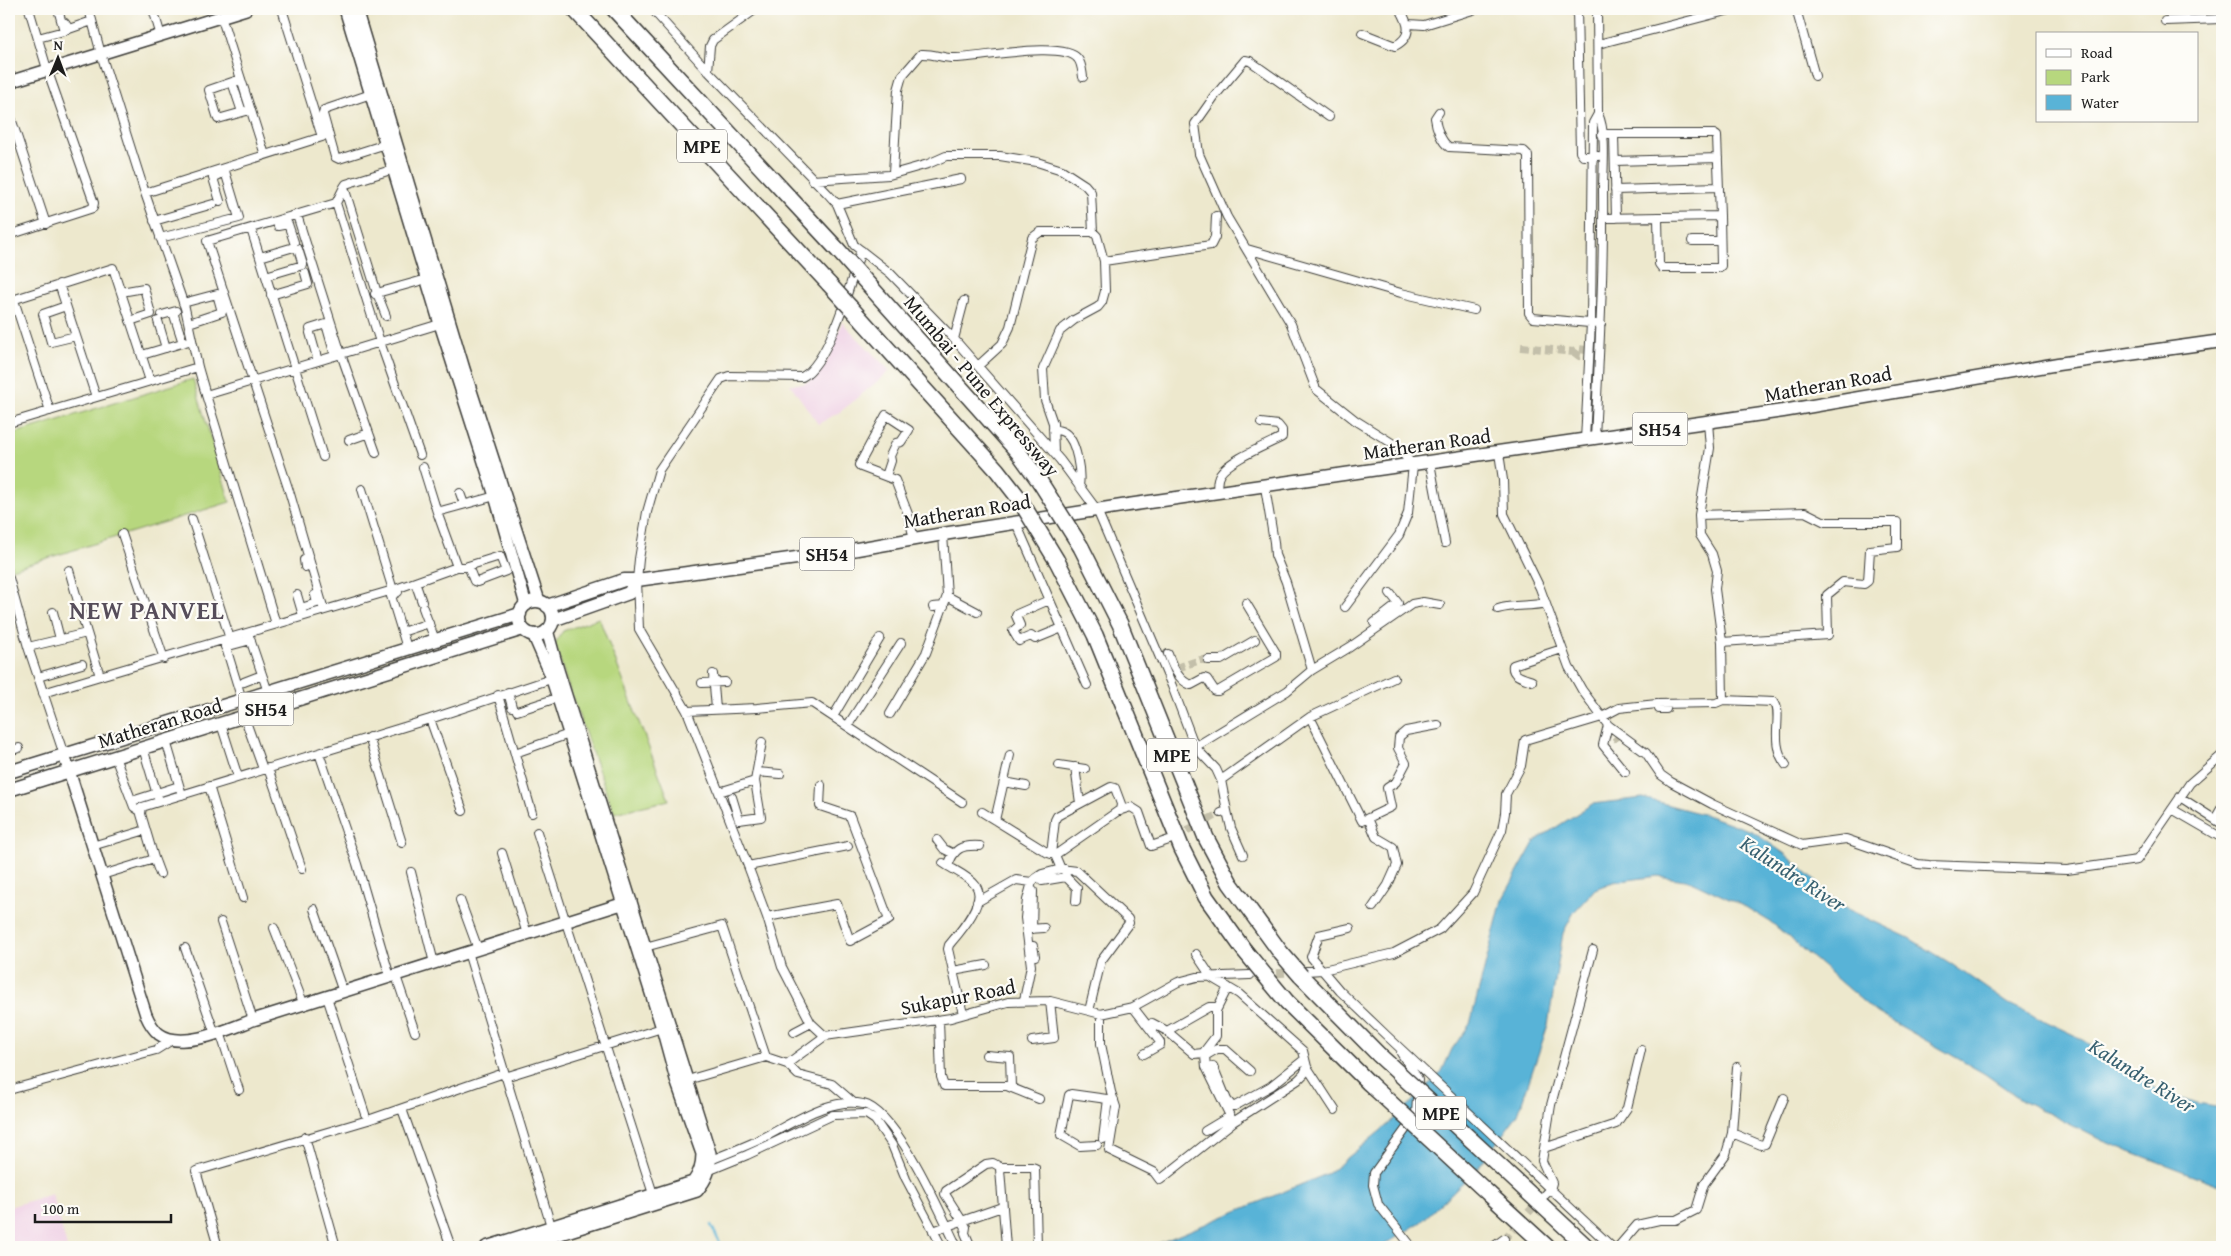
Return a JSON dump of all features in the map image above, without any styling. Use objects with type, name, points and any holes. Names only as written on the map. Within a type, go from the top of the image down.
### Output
[{"type":"highway","name":"MPE","points":[[574,9],[850,307],[998,470],[1018,497],[1057,560],[1095,636],[1182,849],[1206,897],[1244,950],[1272,984],[1338,1054],[1546,1247]]},
{"type":"highway","name":"Mumbai - Pune Expressway","points":[[614,9],[837,249],[1019,453],[1040,482],[1081,547],[1120,624],[1206,838],[1230,883],[1281,953],[1304,974],[1379,1055],[1587,1247]]},
{"type":"main road","name":"Matheran Road","points":[[543,603],[624,580],[638,580],[840,552],[1097,510],[1708,422],[2058,364],[2222,341]]},
{"type":"main road","name":"SH54","points":[[528,631],[540,634],[550,625],[629,593],[638,580]]},
{"type":"main road","name":"SH54","points":[[523,610],[543,603]]},
{"type":"main road","points":[[543,603],[552,612],[550,625]]},
{"type":"main road","name":"Matheran Road","points":[[9,772],[435,640],[523,610]]},
{"type":"main road","points":[[523,610],[520,622],[528,631]]},
{"type":"main road","name":"Matheran Road","points":[[9,790],[244,716],[528,631]]},
{"type":"street","points":[[9,235],[93,208],[94,203],[47,69],[29,9]]},
{"type":"street","points":[[38,38],[64,31],[59,9]]},
{"type":"street","points":[[59,9],[66,28],[92,21]]},
{"type":"street","points":[[89,9],[101,54],[145,193],[158,220],[191,322],[192,340],[198,367],[276,624]]},
{"type":"street","points":[[153,9],[161,36]]},
{"type":"street","points":[[9,82],[161,36],[224,13],[246,9]]},
{"type":"street","points":[[145,193],[225,170],[322,137],[282,9]]},
{"type":"street","points":[[345,9],[427,279],[445,323]]},
{"type":"street","points":[[356,9],[445,323],[500,494],[543,603]]},
{"type":"street","points":[[652,9],[708,72],[836,204],[854,245],[890,273],[954,339],[1054,453],[1097,510],[1195,747],[1216,769],[1221,780],[1224,812],[1243,855]]},
{"type":"street","points":[[708,72],[710,46],[714,40],[756,9]]},
{"type":"street","points":[[1362,33],[1395,46],[1407,34],[1409,24],[1400,9]]},
{"type":"street","points":[[1409,24],[1424,25],[1476,9]]},
{"type":"street","points":[[1577,9],[1580,152],[1583,156],[1603,156]]},
{"type":"street","points":[[1590,439],[1601,324],[1603,218],[1602,123],[1598,114],[1597,9]]},
{"type":"street","points":[[1598,44],[1734,9]]},
{"type":"street","points":[[1796,9],[1815,76]]},
{"type":"street","points":[[224,13],[241,79],[265,155]]},
{"type":"street","points":[[2165,21],[2222,19]]},
{"type":"street","points":[[893,173],[898,90],[902,76],[921,54],[934,54],[955,58],[1058,50],[1077,57],[1081,64],[1083,77]]},
{"type":"street","points":[[1329,117],[1250,61],[1245,60],[1214,97],[1195,124],[1198,154],[1227,217],[1291,324],[1316,389],[1355,420],[1395,445],[1413,465],[1408,513],[1399,535],[1345,607]]},
{"type":"street","points":[[241,79],[211,88],[212,100],[218,119],[250,110]]},
{"type":"street","points":[[232,82],[242,112]]},
{"type":"street","points":[[371,94],[324,110],[323,114],[335,157],[339,159],[386,144]]},
{"type":"street","points":[[9,112],[46,224]]},
{"type":"street","points":[[1439,112],[1435,118],[1436,124],[1445,144],[1449,147],[1524,151],[1528,155],[1529,313],[1533,318],[1601,324]]},
{"type":"street","points":[[1590,439],[1587,353],[1591,323],[1593,123],[1598,114]]},
{"type":"street","points":[[1580,139],[1593,139],[1614,134],[1714,134],[1717,136],[1721,266],[1718,268],[1662,268],[1659,264],[1658,217]]},
{"type":"street","points":[[1614,134],[1616,218]]},
{"type":"street","points":[[812,180],[893,173],[928,164],[946,156],[1000,156],[1037,162],[1062,170],[1086,185],[1091,192],[1093,232],[1097,236],[1104,261],[1105,291],[1102,302],[1098,306],[1060,331],[1043,369],[1045,400],[1053,429],[1054,453]]},
{"type":"street","points":[[1615,161],[1718,158]]},
{"type":"street","points":[[394,169],[346,184],[336,203],[380,342],[420,455]]},
{"type":"street","points":[[158,220],[216,203],[213,178],[225,170]]},
{"type":"street","points":[[164,237],[200,226],[202,228],[239,218],[225,170]]},
{"type":"street","points":[[836,204],[961,179]]},
{"type":"street","points":[[344,187],[377,294],[386,316]]},
{"type":"street","points":[[1615,190],[1719,187]]},
{"type":"street","points":[[323,457],[294,368],[262,257],[258,234],[271,225],[336,203]]},
{"type":"street","points":[[195,210],[200,226]]},
{"type":"street","points":[[297,215],[338,355],[376,453]]},
{"type":"street","points":[[1104,261],[1211,245],[1215,236],[1216,216]]},
{"type":"street","points":[[1603,218],[1720,216]]},
{"type":"street","points":[[294,242],[286,223],[251,229],[207,241],[223,300],[254,380],[324,610]]},
{"type":"street","points":[[251,229],[269,275],[273,294]]},
{"type":"street","points":[[291,232],[302,229]]},
{"type":"street","points":[[978,366],[1002,344],[1010,327],[1032,238],[1040,232],[1093,232]]},
{"type":"street","points":[[1692,241],[1720,240]]},
{"type":"street","points":[[262,257],[296,247],[304,269],[308,284],[273,294]]},
{"type":"street","points":[[1247,249],[1401,293],[1474,310]]},
{"type":"street","points":[[825,1036],[811,1023],[782,966],[767,917],[748,866],[686,711],[639,630],[638,580],[647,512],[658,470],[721,379],[729,376],[802,377],[812,370],[819,360],[840,316],[861,250]]},
{"type":"street","points":[[269,275],[304,269],[311,262]]},
{"type":"street","points":[[50,411],[11,301],[113,268],[144,354],[150,381]]},
{"type":"street","points":[[366,297],[427,279]]},
{"type":"street","points":[[60,284],[96,397]]},
{"type":"street","points":[[123,292],[144,288],[152,313],[133,322]]},
{"type":"street","points":[[166,348],[160,318],[185,304],[215,293],[223,300]]},
{"type":"street","points":[[191,322],[222,312],[223,300]]},
{"type":"street","points":[[954,339],[964,300]]},
{"type":"street","points":[[66,306],[43,314],[51,342],[76,336]]},
{"type":"street","points":[[173,312],[183,343]]},
{"type":"street","points":[[133,322],[147,320]]},
{"type":"street","points":[[206,395],[445,323]]},
{"type":"street","points":[[318,361],[310,331],[326,324],[329,347],[338,355]]},
{"type":"street","points":[[144,354],[192,340]]},
{"type":"street","points":[[9,423],[198,367]]},
{"type":"street","points":[[886,476],[891,461],[890,456],[896,443],[901,442],[909,430],[886,415],[860,465],[895,480],[908,514],[914,539]]},
{"type":"street","points":[[1708,422],[1710,448],[1699,515],[1700,535],[1712,554],[1718,571],[1715,589],[1722,642],[1723,700]]},
{"type":"street","points":[[1218,493],[1219,475],[1225,468],[1261,445],[1282,437],[1282,430],[1278,425],[1261,423]]},
{"type":"street","points":[[1053,429],[1064,432],[1069,437],[1081,476],[1079,486]]},
{"type":"street","points":[[349,440],[369,433]]},
{"type":"street","points":[[1499,453],[1504,480],[1504,514],[1546,603],[1569,667],[1615,736]]},
{"type":"street","points":[[1430,463],[1445,543]]},
{"type":"street","points":[[423,467],[457,567]]},
{"type":"street","points":[[1265,486],[1275,555],[1286,582],[1312,670]]},
{"type":"street","points":[[362,489],[392,590]]},
{"type":"street","points":[[460,493],[464,504]]},
{"type":"street","points":[[437,512],[500,494]]},
{"type":"street","points":[[500,494],[523,610]]},
{"type":"street","points":[[1699,515],[1805,512],[1825,522],[1897,522],[1897,547],[1872,549],[1869,552],[1868,581],[1864,584],[1843,582],[1827,595],[1828,635],[1722,642]]},
{"type":"street","points":[[192,519],[242,700]]},
{"type":"street","points":[[1016,523],[1087,685]]},
{"type":"street","points":[[122,534],[164,659]]},
{"type":"street","points":[[890,714],[926,653],[947,596],[943,534]]},
{"type":"street","points":[[407,648],[392,594],[457,567],[468,566],[500,556],[506,571],[477,582],[474,581],[468,566]]},
{"type":"street","points":[[305,567],[304,560],[309,558]]},
{"type":"street","points":[[69,570],[100,676]]},
{"type":"street","points":[[9,578],[28,647],[146,1015],[159,1034],[172,1040],[189,1039],[218,1033],[252,1020],[327,998],[626,902]]},
{"type":"street","points":[[302,612],[324,610],[416,584]]},
{"type":"street","points":[[416,584],[435,640]]},
{"type":"street","points":[[43,693],[249,637],[317,603],[314,591]]},
{"type":"street","points":[[1390,593],[1398,603],[1392,614]]},
{"type":"street","points":[[297,595],[302,612]]},
{"type":"street","points":[[947,596],[977,612]]},
{"type":"street","points":[[1050,600],[1017,614],[1020,625],[1013,631],[1018,641],[1031,636],[1035,639],[1062,628]]},
{"type":"street","points":[[1195,747],[1287,691],[1312,670],[1392,614],[1412,604],[1422,602],[1440,606]]},
{"type":"street","points":[[1168,654],[1176,669],[1188,684],[1191,685],[1204,678],[1218,692],[1276,657],[1276,653],[1246,603]]},
{"type":"street","points":[[1498,609],[1512,604],[1531,606],[1546,603]]},
{"type":"street","points":[[932,607],[944,606]]},
{"type":"street","points":[[53,612],[60,639]]},
{"type":"street","points":[[402,632],[429,623]]},
{"type":"street","points":[[550,625],[573,732],[626,902],[662,1028],[682,1081]]},
{"type":"street","points":[[1364,631],[1376,625]]},
{"type":"street","points":[[528,631],[573,732]]},
{"type":"street","points":[[28,647],[87,633]]},
{"type":"street","points":[[249,637],[268,692]]},
{"type":"street","points":[[834,715],[880,638]]},
{"type":"street","points":[[1208,660],[1221,660],[1255,640]]},
{"type":"street","points":[[848,725],[901,642]]},
{"type":"street","points":[[1532,681],[1518,677],[1513,671],[1513,665],[1562,649]]},
{"type":"street","points":[[38,677],[82,664]]},
{"type":"street","points":[[1166,673],[1176,669]]},
{"type":"street","points":[[244,682],[262,675]]},
{"type":"street","points":[[713,678],[716,708]]},
{"type":"street","points":[[702,683],[713,678],[725,682]]},
{"type":"street","points":[[1221,780],[1310,717],[1394,678]]},
{"type":"street","points":[[132,801],[156,798],[180,791],[209,786],[551,679]]},
{"type":"street","points":[[508,692],[515,709],[557,698]]},
{"type":"street","points":[[498,695],[532,813]]},
{"type":"street","points":[[1304,974],[1394,953],[1440,929],[1472,893],[1502,830],[1506,794],[1521,766],[1525,740],[1602,717],[1619,708],[1716,703],[1723,700],[1774,702],[1778,707],[1776,741],[1779,756],[1786,765]]},
{"type":"street","points":[[686,711],[716,708],[757,708],[812,703],[834,715],[962,802]]},
{"type":"street","points":[[244,716],[266,769],[302,869]]},
{"type":"street","points":[[1310,717],[1362,821],[1392,807],[1387,788],[1396,782],[1406,763],[1398,748],[1399,737],[1406,731],[1438,725]]},
{"type":"street","points":[[430,718],[463,811]]},
{"type":"street","points":[[220,724],[238,777]]},
{"type":"street","points":[[1607,726],[1603,745],[1625,772]]},
{"type":"street","points":[[1607,726],[1646,753],[1661,775],[1671,782],[1712,804],[1802,845],[1846,839],[1918,864],[2067,870],[2137,860],[2190,783],[2222,756]]},
{"type":"street","points":[[515,752],[573,732]]},
{"type":"street","points":[[369,737],[402,843]]},
{"type":"street","points":[[166,741],[180,791]]},
{"type":"street","points":[[732,798],[739,820],[761,817],[755,781],[762,742]]},
{"type":"street","points":[[9,751],[19,748]]},
{"type":"street","points":[[141,749],[156,798]]},
{"type":"street","points":[[319,753],[393,976],[415,1032]]},
{"type":"street","points":[[995,820],[1010,755]]},
{"type":"street","points":[[115,757],[134,808],[140,811],[160,874]]},
{"type":"street","points":[[1059,765],[1086,770]]},
{"type":"street","points":[[1075,768],[1080,803]]},
{"type":"street","points":[[757,772],[780,774]]},
{"type":"street","points":[[719,792],[755,781]]},
{"type":"street","points":[[1004,782],[1026,786]]},
{"type":"street","points":[[767,917],[836,904],[850,941],[889,920],[850,816],[820,806],[822,785]]},
{"type":"street","points":[[209,786],[243,898]]},
{"type":"street","points":[[1053,854],[1055,820],[1058,816],[1111,786],[1115,788],[1121,804],[1120,811]]},
{"type":"street","points":[[2180,797],[2222,824]]},
{"type":"street","points":[[140,811],[142,807],[156,798]]},
{"type":"street","points":[[1053,854],[1120,811],[1131,807],[1139,812],[1151,846],[1169,840]]},
{"type":"street","points":[[2215,819],[2222,807]]},
{"type":"street","points":[[2172,809],[2222,838]]},
{"type":"street","points":[[982,812],[1053,854],[1066,877],[1077,888],[1076,901]]},
{"type":"street","points":[[1368,818],[1376,837],[1394,847],[1397,865],[1388,885],[1373,906]]},
{"type":"street","points":[[92,846],[146,830]]},
{"type":"street","points":[[537,832],[655,1199]]},
{"type":"street","points":[[937,840],[944,849],[952,853]]},
{"type":"street","points":[[748,866],[848,846]]},
{"type":"street","points":[[963,1014],[949,945],[975,909],[977,887],[946,865],[956,849],[980,846]]},
{"type":"street","points":[[502,853],[527,934]]},
{"type":"street","points":[[102,875],[154,858]]},
{"type":"street","points":[[1024,1000],[1031,966],[1027,900],[1032,882],[1042,874],[1063,869],[1077,871],[1128,919],[1129,923],[1101,961],[1089,1011]]},
{"type":"street","points":[[411,872],[434,963]]},
{"type":"street","points":[[1042,881],[1066,877]]},
{"type":"street","points":[[977,902],[1016,880],[1032,882]]},
{"type":"street","points":[[1030,932],[1033,891]]},
{"type":"street","points":[[460,900],[505,1075],[552,1226]]},
{"type":"street","points":[[626,902],[645,947],[705,1167]]},
{"type":"street","points":[[314,909],[343,992]]},
{"type":"street","points":[[221,922],[236,975],[252,1020]]},
{"type":"street","points":[[645,947],[722,926],[766,1057]]},
{"type":"street","points":[[274,928],[304,1005]]},
{"type":"street","points":[[1030,932],[1044,928]]},
{"type":"street","points":[[1350,928],[1319,935],[1311,957],[1340,990],[1394,1043],[1528,1167],[1548,1193],[1612,1247]]},
{"type":"street","points":[[1031,946],[1035,956]]},
{"type":"street","points":[[185,948],[239,1090]]},
{"type":"street","points":[[1548,1193],[1552,1183],[1542,1161],[1551,1105],[1593,950]]},
{"type":"street","points":[[1196,954],[1212,978],[1238,994],[1303,1051],[1306,1063],[1335,1110]]},
{"type":"street","points":[[953,971],[986,965]]},
{"type":"street","name":"Sukapur Road","points":[[786,1064],[825,1036],[938,1020],[1008,1002],[1024,1000],[1050,1001],[1089,1011],[1098,1019],[1133,1007],[1178,982],[1196,977],[1212,978],[1250,975]]},
{"type":"street","points":[[1152,1023],[1167,1031],[1194,1054],[1203,1052],[1216,1036],[1217,1007],[1228,987]]},
{"type":"street","points":[[327,998],[365,1114]]},
{"type":"street","points":[[1032,1041],[1054,1038],[1050,1001]]},
{"type":"street","points":[[1133,1007],[1160,1042],[1160,1045],[1144,1054]]},
{"type":"street","points":[[1167,1031],[1209,1007],[1217,1007]]},
{"type":"street","points":[[1098,1019],[1111,1099],[1103,1139]]},
{"type":"street","points":[[938,1020],[941,1077],[944,1086],[1011,1087],[1039,1099]]},
{"type":"street","points":[[794,1032],[811,1023]]},
{"type":"street","points":[[218,1247],[196,1171],[662,1028]]},
{"type":"street","points":[[9,1090],[156,1050],[172,1040]]},
{"type":"street","points":[[1394,1043],[1418,1080],[1416,1115],[1374,1173],[1373,1185],[1378,1204],[1412,1247]]},
{"type":"street","points":[[1231,1119],[1206,1067],[1205,1056],[1217,1049],[1225,1049],[1250,1071]]},
{"type":"street","points":[[1544,1148],[1616,1124],[1627,1108],[1641,1050]]},
{"type":"street","points":[[986,1055],[1010,1057],[1011,1087]]},
{"type":"street","points":[[682,1081],[766,1057],[786,1064],[798,1075],[832,1084],[854,1104]]},
{"type":"street","points":[[1213,1066],[1227,1100],[1232,1106],[1235,1106],[1271,1086],[1306,1063]]},
{"type":"street","points":[[1205,1131],[1231,1119],[1298,1080],[1304,1074],[1306,1063]]},
{"type":"street","points":[[1618,1247],[1637,1225],[1659,1220],[1676,1220],[1696,1210],[1704,1184],[1726,1154],[1732,1133],[1737,1067]]},
{"type":"street","points":[[1097,1145],[1080,1146],[1060,1135],[1069,1095],[1111,1099]]},
{"type":"street","points":[[1732,1133],[1761,1145],[1765,1144],[1784,1098]]},
{"type":"street","points":[[1111,1099],[1116,1107],[1109,1150],[1154,1172],[1160,1180],[1231,1119]]},
{"type":"street","points":[[520,1247],[655,1199],[693,1182],[705,1167],[820,1110],[834,1105],[854,1104],[863,1104],[873,1108],[894,1128],[957,1247]]},
{"type":"street","points":[[402,1109],[451,1247]]},
{"type":"street","points":[[705,1167],[762,1148],[833,1115],[866,1114],[875,1120],[892,1145],[906,1179],[942,1247]]},
{"type":"street","points":[[305,1138],[336,1247]]},
{"type":"street","points":[[971,1247],[963,1221],[945,1194],[946,1190],[986,1164],[993,1163],[1002,1168],[1032,1166],[1035,1168],[1037,1247]]},
{"type":"street","points":[[1002,1168],[1002,1207],[1006,1247]]},
{"type":"street","points":[[486,1247],[552,1226],[655,1199]]},
{"type":"street","points":[[933,1231],[1002,1207]]},
{"type":"street","points":[[1492,1247],[1504,1238]]},
{"type":"shaded area","points":[[842,322],[890,371],[840,412],[818,424],[790,384],[803,384],[816,377],[830,355]]},
{"type":"shaded area","points":[[52,1194],[67,1247],[9,1247],[9,1207]]},
{"type":"green space","points":[[193,379],[230,502],[12,569],[9,557],[9,435]]},
{"type":"green space","points":[[599,618],[669,800],[614,813],[566,680],[555,643],[563,631]]},
{"type":"water","name":"Kalundre River","points":[[1643,798],[1706,815],[1752,831],[1785,854],[1813,878],[1826,894],[1843,907],[1909,938],[1950,963],[2009,1004],[2075,1035],[2156,1089],[2197,1104],[2222,1108],[2222,1186],[2103,1141],[2022,1100],[1985,1074],[1874,1011],[1772,923],[1744,906],[1691,881],[1658,876],[1613,882],[1595,889],[1574,912],[1563,933],[1548,1025],[1518,1114],[1477,1169],[1421,1222],[1381,1247],[1150,1247],[1329,1173],[1396,1118],[1442,1071],[1452,1049],[1470,1024],[1502,900],[1535,841],[1592,804]]},
{"type":"waterway","points":[[711,1225],[722,1247]]},
{"type":"tunnel","points":[[1521,347],[1574,352],[1579,349],[1586,350]]},
{"type":"tunnel","points":[[1574,352],[1579,356],[1585,357]]},
{"type":"tunnel","points":[[1177,668],[1200,660],[1208,660]]},
{"type":"tunnel","points":[[1615,736],[1618,740]]},
{"type":"tunnel","points":[[1176,836],[1221,813]]},
{"type":"tunnel","points":[[1265,974],[1298,972]]},
{"type":"tunnel","points":[[1504,1239],[1540,1200]]},
{"type":"district","name":"NEW PANVEL","points":[[147,610]]}]
